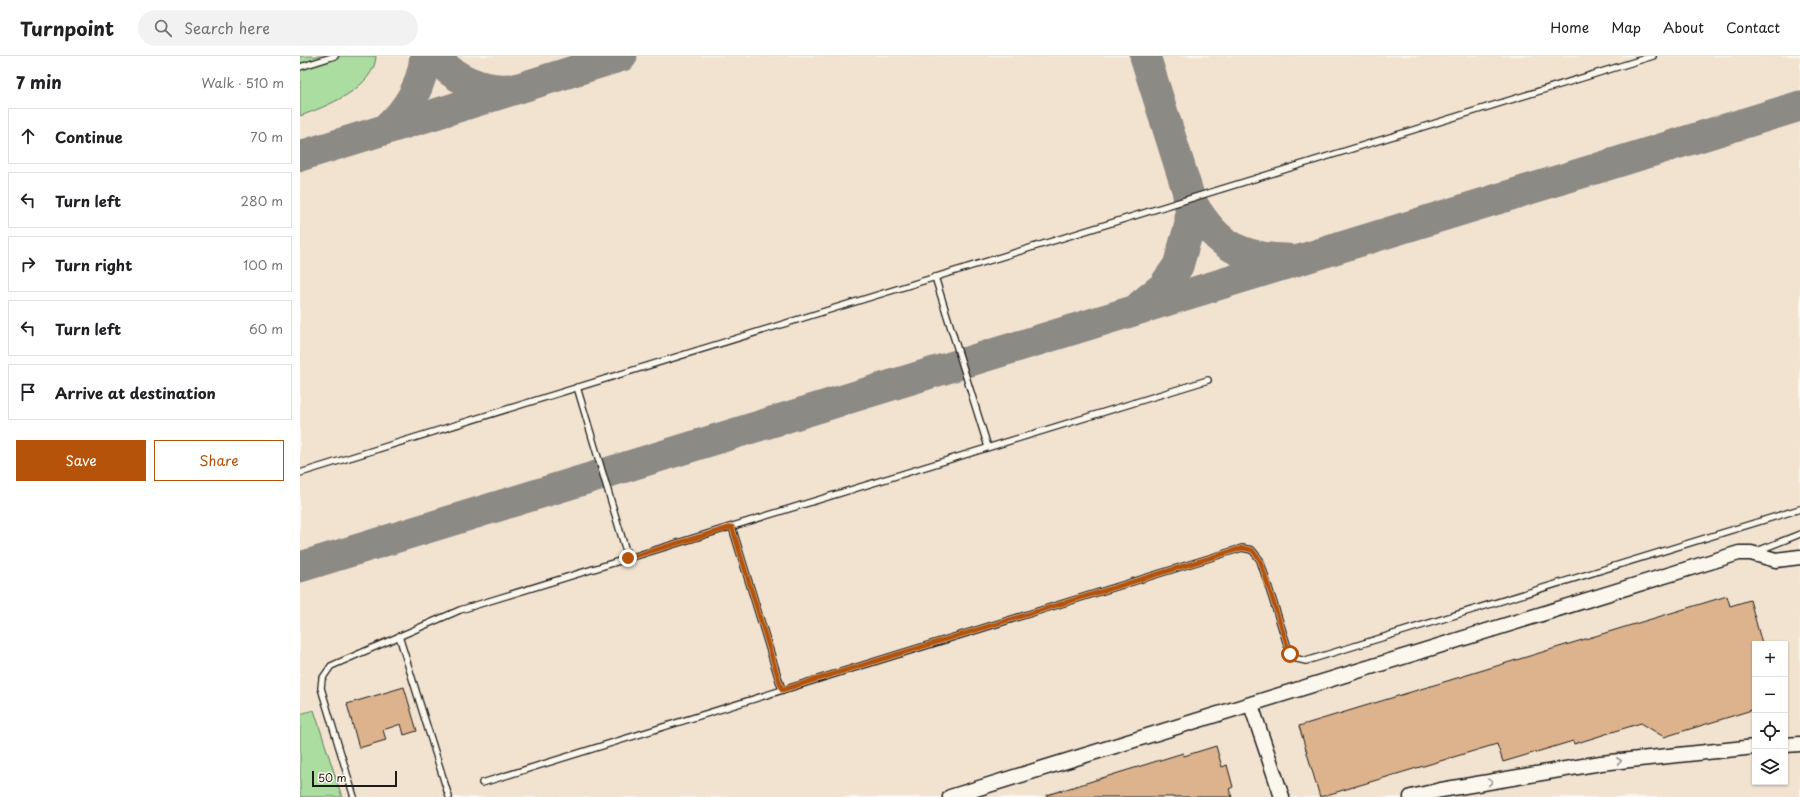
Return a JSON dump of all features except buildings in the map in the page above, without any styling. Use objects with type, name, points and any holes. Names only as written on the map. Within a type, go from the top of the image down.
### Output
[{"type":"street","points":[[950,797],[1739,553],[1751,553],[1776,560],[1800,557]]},
{"type":"street","points":[[1251,705],[1282,797]]},
{"type":"street","points":[[1788,745],[1800,744]]},
{"type":"street","points":[[1411,797],[1441,790],[1601,763],[1752,747]]},
{"type":"lane","points":[[300,67],[335,56]]},
{"type":"lane","points":[[300,473],[1653,56]]},
{"type":"lane","points":[[935,277],[988,447]]},
{"type":"lane","points":[[354,797],[322,696],[322,679],[331,666],[460,610],[1208,380]]},
{"type":"lane","points":[[576,387],[628,558]]},
{"type":"lane","points":[[482,783],[1242,548],[1252,550],[1260,560],[1290,654],[1293,658],[1306,661],[1800,508]]},
{"type":"lane","points":[[732,527],[782,690]]},
{"type":"lane","points":[[1751,553],[1800,534]]},
{"type":"lane","points":[[399,636],[450,797]]},
{"type":"shaded area","points":[[300,56],[1800,56],[1800,797],[300,797]]},
{"type":"green space","points":[[300,56],[376,56],[373,67],[367,78],[358,87],[335,101],[300,116]]},
{"type":"green space","points":[[314,710],[342,797],[300,797],[300,714]]},
{"type":"taxiway","points":[[386,129],[408,105],[413,96],[421,77],[425,56]]},
{"type":"taxiway","points":[[435,56],[450,71],[468,82],[488,88],[509,89]]},
{"type":"taxiway","points":[[300,156],[622,56]]},
{"type":"taxiway","points":[[1141,305],[1163,287],[1178,266],[1190,224],[1190,199],[1145,56]]},
{"type":"taxiway","points":[[300,567],[1800,106]]},
{"type":"taxiway","points":[[1188,196],[1206,224],[1227,244],[1240,251],[1253,255],[1287,259]]},
{"type":"route","points":[[628,558],[732,527],[782,690],[1242,548],[1252,550],[1260,560],[1290,654]]}]
